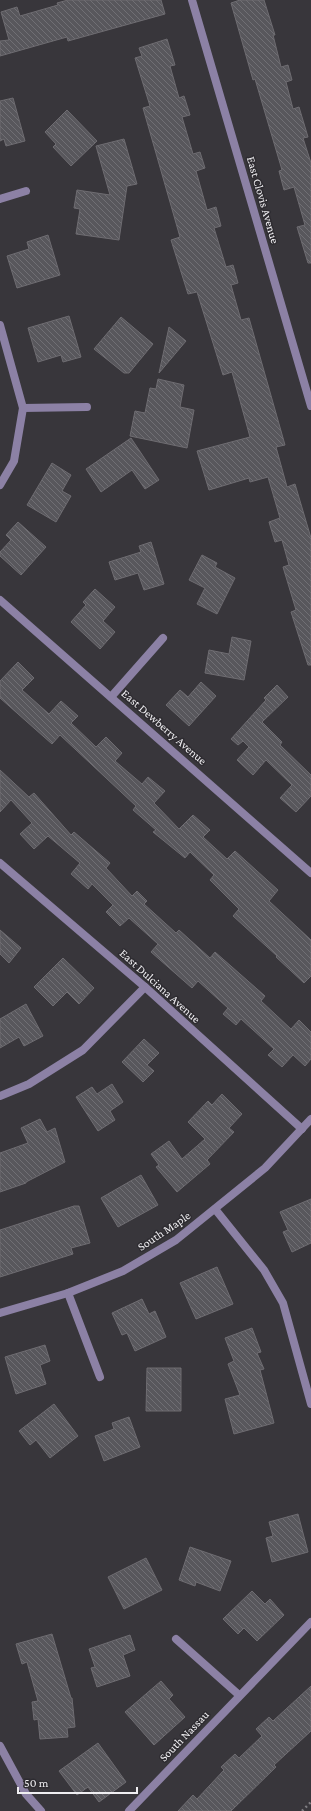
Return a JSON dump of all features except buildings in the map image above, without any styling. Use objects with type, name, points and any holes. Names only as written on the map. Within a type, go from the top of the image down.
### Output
[{"type":"street","name":"East Clovis Avenue","points":[[192,0],[311,406]]},
{"type":"street","points":[[0,199],[26,191]]},
{"type":"street","points":[[0,325],[23,408],[14,461],[0,485]]},
{"type":"street","points":[[23,408],[87,407]]},
{"type":"street","name":"East Dewberry Avenue","points":[[0,600],[311,873]]},
{"type":"street","points":[[111,697],[163,638]]},
{"type":"street","name":"East Dulciana Avenue","points":[[0,863],[145,987],[302,1129]]},
{"type":"street","points":[[0,1096],[29,1084],[83,1050],[145,987]]},
{"type":"street","name":"South Maple","points":[[0,1313],[68,1293],[123,1272],[176,1240],[265,1168],[311,1119]]},
{"type":"street","points":[[215,1209],[264,1270],[283,1303],[311,1404]]},
{"type":"street","points":[[68,1293],[100,1377]]},
{"type":"street","points":[[176,1639],[239,1695],[311,1622]]},
{"type":"street","name":"South Nassau","points":[[129,1811],[239,1695]]},
{"type":"street","points":[[0,1746],[26,1794],[41,1811]]},
{"type":"path","points":[[302,1811],[311,1802]]}]
